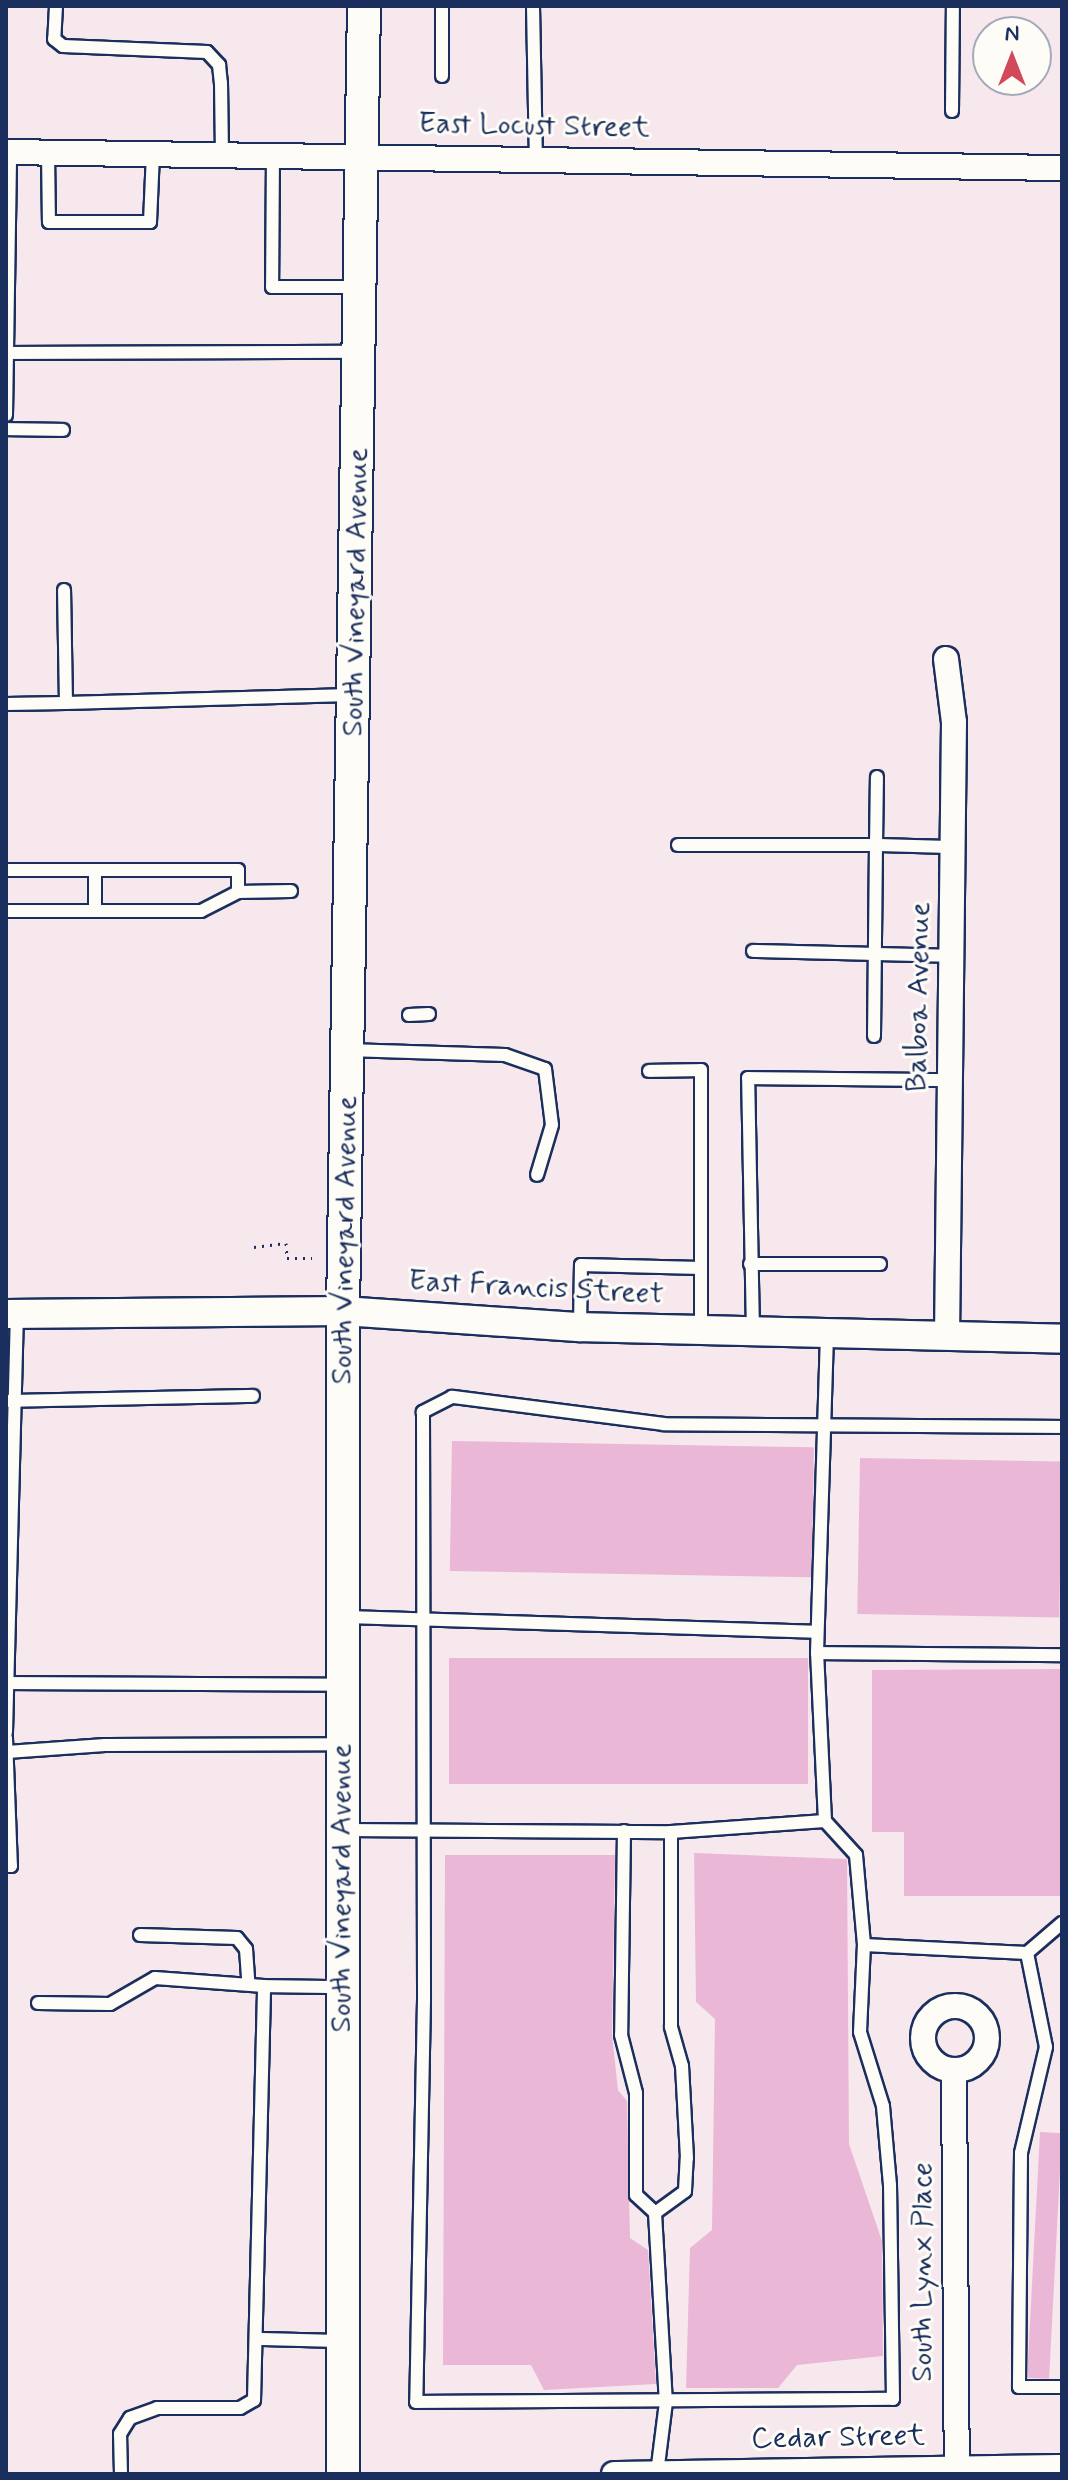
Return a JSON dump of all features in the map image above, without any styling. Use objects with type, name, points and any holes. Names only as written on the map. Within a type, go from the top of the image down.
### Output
[{"type":"main road","name":"South Vineyard Avenue","points":[[343,2474],[343,1311],[364,6]]},
{"type":"street","name":"East Locust Street","points":[[8,152],[1062,168]]},
{"type":"street","name":"Balboa Avenue","points":[[946,659],[954,722],[947,1336]]},
{"type":"street","name":"East Francis Street","points":[[11,1314],[343,1311],[580,1327],[1062,1339]]},
{"type":"street","name":"South Lynx Place","points":[[954,2070],[957,2471]]},
{"type":"street","name":"Cedar Street","points":[[614,2474],[1062,2467]]},
{"type":"lane","points":[[56,6],[54,39],[63,46],[207,52],[220,74],[222,155]]},
{"type":"lane","points":[[442,6],[442,76]]},
{"type":"lane","points":[[533,6],[536,158]]},
{"type":"lane","points":[[952,111],[953,6]]},
{"type":"lane","points":[[6,415],[8,152]]},
{"type":"lane","points":[[48,153],[49,222],[150,222],[153,154]]},
{"type":"lane","points":[[273,155],[272,287],[361,287]]},
{"type":"lane","points":[[7,353],[360,352]]},
{"type":"lane","points":[[6,429],[63,430]]},
{"type":"lane","points":[[64,590],[66,703]]},
{"type":"lane","points":[[6,704],[354,695]]},
{"type":"lane","points":[[874,1036],[877,777]]},
{"type":"lane","points":[[678,845],[952,847]]},
{"type":"lane","points":[[6,870],[238,870],[238,892]]},
{"type":"lane","points":[[95,870],[95,911]]},
{"type":"lane","points":[[6,911],[201,911],[238,892],[291,891]]},
{"type":"lane","points":[[753,951],[951,956]]},
{"type":"lane","points":[[409,1015],[429,1014]]},
{"type":"lane","points":[[347,1050],[505,1055],[545,1069],[552,1125],[537,1175]]},
{"type":"lane","points":[[649,1071],[701,1070],[701,1330]]},
{"type":"lane","points":[[753,1332],[748,1078],[950,1080]]},
{"type":"lane","points":[[750,1264],[880,1264]]},
{"type":"lane","points":[[580,1327],[581,1265],[701,1268]]},
{"type":"lane","points":[[6,1732],[9,1683],[11,1314]]},
{"type":"lane","points":[[827,1333],[826,1424],[817,1632],[825,1821],[856,1855],[864,1945],[860,2032],[883,2106],[890,2185],[893,2399],[416,2402],[423,1412],[452,1397],[664,1424],[826,1424],[1062,1427]]},
{"type":"lane","points":[[12,1401],[253,1396]]},
{"type":"lane","points":[[342,1617],[817,1632]]},
{"type":"lane","points":[[817,1653],[1062,1655]]},
{"type":"lane","points":[[9,1683],[342,1685]]},
{"type":"lane","points":[[6,1738],[11,1866],[6,1866]]},
{"type":"lane","points":[[7,1752],[105,1745],[342,1744]]},
{"type":"lane","points":[[342,1830],[671,1832],[825,1821]]},
{"type":"lane","points":[[624,1831],[621,2035],[636,2093],[636,2195],[655,2213],[666,2402],[657,2473]]},
{"type":"lane","points":[[655,2213],[685,2191],[687,2158],[682,2066],[671,2027],[671,1832]]},
{"type":"lane","points":[[864,1945],[1027,1953],[1062,1923]]},
{"type":"lane","points":[[140,1935],[237,1938],[246,1949],[248,1981]]},
{"type":"lane","points":[[1027,1953],[1046,2047],[1021,2153],[1019,2387],[1062,2387]]},
{"type":"lane","points":[[38,2003],[110,2004],[155,1978],[248,1981],[264,1986],[342,1987]]},
{"type":"lane","points":[[121,2474],[120,2434],[130,2418],[173,2406],[250,2406],[258,2383],[264,1986]]},
{"type":"lane","points":[[259,2339],[342,2341]]},
{"type":"path","points":[[254,1247],[286,1243],[287,1258],[312,1258]]},
{"type":"shaded area","points":[[6,6],[1062,6],[1062,2474],[6,2474]]},
{"type":"building","points":[[452,1441],[814,1447],[812,1577],[450,1571]]},
{"type":"building","points":[[860,1458],[1062,1462],[1059,1618],[857,1614]]},
{"type":"building","points":[[449,1658],[808,1658],[808,1784],[449,1784]]},
{"type":"building","points":[[1062,1669],[1062,1896],[904,1896],[904,1832],[872,1832],[872,1670]]},
{"type":"building","points":[[694,1853],[847,1859],[849,2144],[882,2241],[883,2356],[797,2365],[778,2388],[686,2388],[690,2248],[712,2230],[715,2019],[696,2002]]},
{"type":"building","points":[[445,1855],[615,1855],[612,2035],[618,2090],[627,2101],[630,2238],[648,2250],[656,2384],[544,2390],[531,2365],[443,2365]]},
{"type":"building","points":[[1040,2132],[1062,2133],[1049,2379],[1027,2378]]}]
